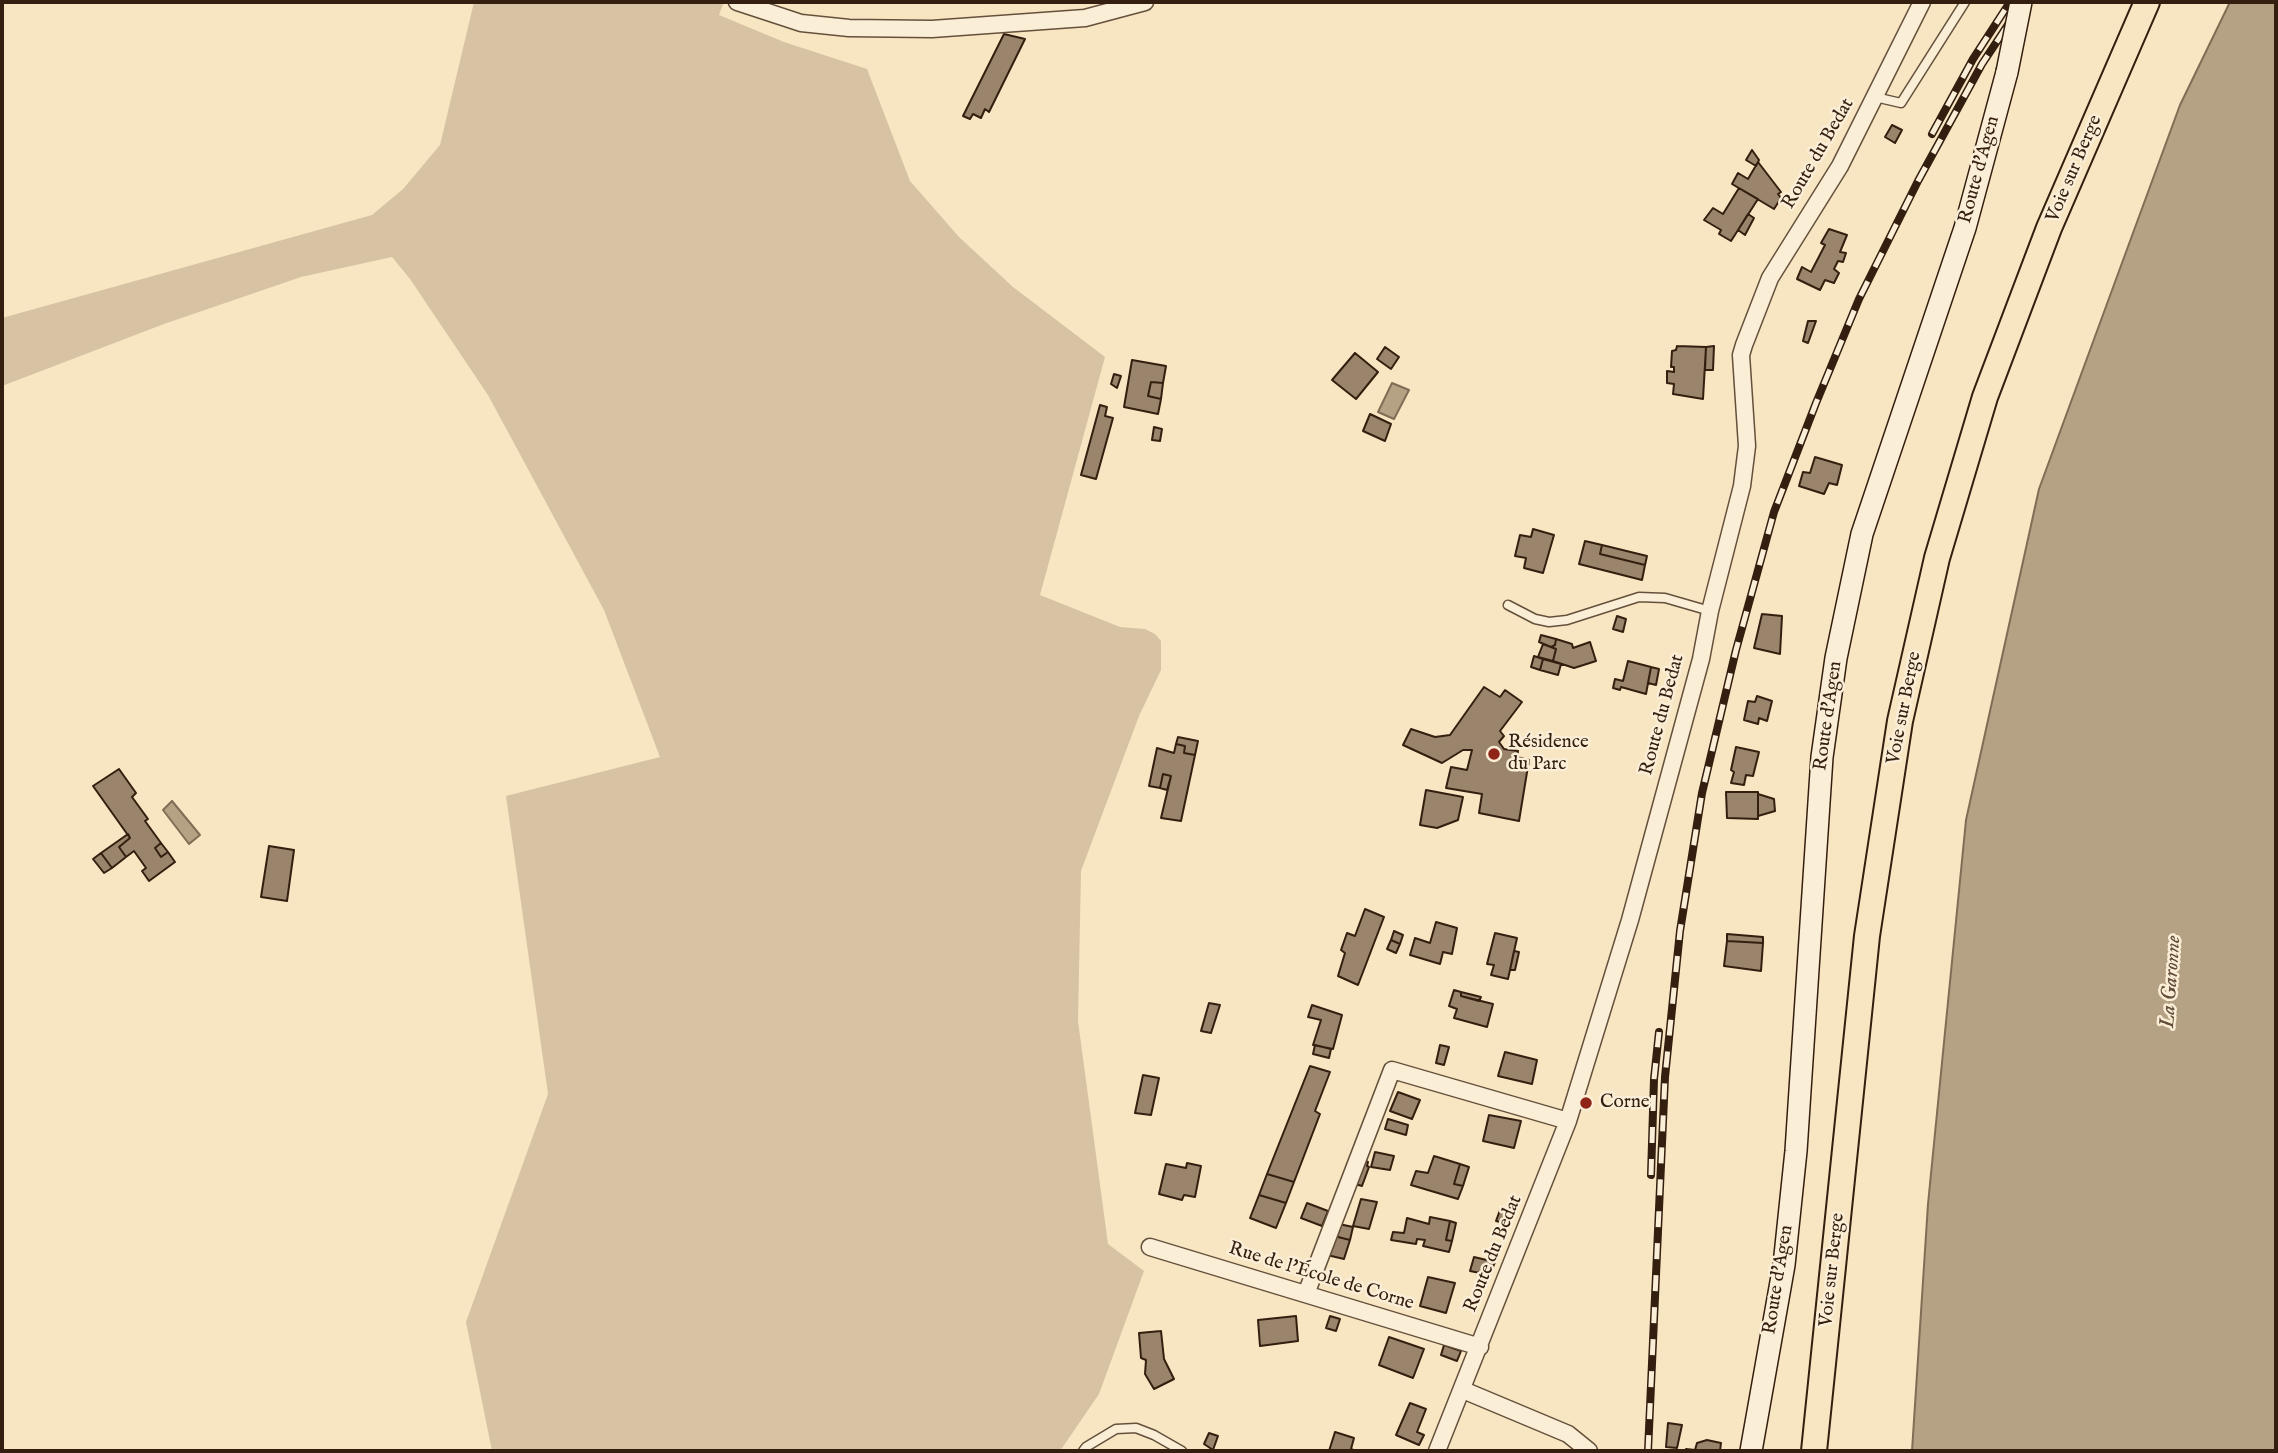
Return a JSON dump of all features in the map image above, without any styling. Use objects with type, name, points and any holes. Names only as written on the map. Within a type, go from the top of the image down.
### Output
[{"type":"main road","name":"Route d'Agen","points":[[1751,1451],[1786,1252],[1796,1151],[1822,757],[1836,657],[1863,534],[1965,228],[2007,72],[2021,2]]},
{"type":"main road","name":"Voie sur Berge","points":[[1814,1451],[1867,936],[1900,720],[1937,558],[1985,397],[2014,319],[2049,228],[2147,2]]},
{"type":"street","points":[[737,2],[801,23],[849,28],[932,29],[1085,18],[1145,2]]},
{"type":"street","name":"Route du Bedat","points":[[1437,1451],[1568,1121],[1630,920],[1701,659],[1710,611],[1742,486],[1747,446],[1741,355],[1744,345],[1770,278],[1840,166],[1922,2]]},
{"type":"street","points":[[1306,1294],[1392,1070],[1568,1121]]},
{"type":"street","name":"Rue de l'École de Corne","points":[[1150,1247],[1480,1347]]},
{"type":"street","points":[[1463,1390],[1568,1434],[1589,1451]]},
{"type":"lane","points":[[1875,97],[1902,103],[1965,2]]},
{"type":"lane","points":[[1508,605],[1535,619],[1549,622],[1567,620],[1639,597],[1665,598],[1710,611]]},
{"type":"lane","points":[[1083,1451],[1116,1429],[1136,1428],[1154,1434],[1182,1451]]},
{"type":"shaded area","points":[[474,2],[724,2],[719,15],[784,42],[867,69],[910,181],[959,237],[1013,287],[1105,357],[1040,595],[1120,627],[1145,629],[1161,641],[1161,670],[1139,716],[1081,871],[1078,1021],[1108,1244],[1144,1271],[1099,1394],[1060,1451],[492,1451],[466,1322],[548,1094],[506,796],[660,757],[604,610],[488,395],[410,279],[392,257],[301,277],[164,324],[2,386],[2,318],[372,215],[403,189],[440,145]]},
{"type":"water","name":"La Garonne","points":[[2230,2],[2276,2],[2276,1451],[1912,1451],[1928,1204],[1966,820],[2039,489],[2180,105]]},
{"type":"water","points":[[1392,383],[1409,390],[1394,419],[1378,412]]},
{"type":"water","points":[[172,801],[200,835],[189,844],[163,810]]},
{"type":"building","points":[[1004,34],[1025,39],[989,112],[985,109],[981,118],[973,114],[970,119],[963,116]]},
{"type":"building","points":[[1892,125],[1902,130],[1895,143],[1885,137]]},
{"type":"building","points":[[1752,150],[1759,160],[1756,166],[1746,160]]},
{"type":"building","points":[[1758,162],[1781,192],[1778,194],[1781,198],[1774,209],[1732,184],[1738,173],[1748,179]]},
{"type":"building","points":[[1739,188],[1758,199],[1731,241],[1719,234],[1721,230],[1704,220],[1713,208],[1723,214]]},
{"type":"building","points":[[1748,214],[1754,218],[1745,235],[1738,230]]},
{"type":"building","points":[[1829,229],[1847,235],[1840,252],[1846,253],[1843,262],[1838,261],[1834,269],[1839,273],[1834,283],[1825,280],[1820,290],[1797,279],[1802,267],[1811,272],[1825,245],[1821,243]]},
{"type":"building","points":[[1808,321],[1816,321],[1808,343],[1803,341]]},
{"type":"building","points":[[1677,346],[1706,347],[1703,399],[1673,394],[1674,384],[1667,383],[1667,371],[1674,372],[1674,367],[1671,367],[1672,351],[1676,350]]},
{"type":"building","points":[[1714,346],[1713,370],[1705,370],[1706,347]]},
{"type":"building","points":[[1385,347],[1399,357],[1391,369],[1377,359]]},
{"type":"building","points":[[1355,353],[1378,372],[1356,399],[1332,380]]},
{"type":"building","points":[[1132,360],[1166,366],[1163,383],[1151,382],[1148,396],[1161,399],[1158,414],[1124,407]]},
{"type":"building","points":[[1114,374],[1121,376],[1117,388],[1111,384]]},
{"type":"building","points":[[1151,382],[1163,383],[1161,399],[1148,396]]},
{"type":"building","points":[[1100,405],[1107,407],[1105,416],[1113,418],[1096,479],[1081,475]]},
{"type":"building","points":[[1370,414],[1391,424],[1385,441],[1363,431]]},
{"type":"building","points":[[1154,427],[1162,429],[1160,441],[1152,440]]},
{"type":"building","points":[[1815,457],[1842,465],[1837,485],[1829,483],[1824,494],[1799,486],[1803,472],[1810,473]]},
{"type":"building","points":[[1533,529],[1554,535],[1543,573],[1524,568],[1526,558],[1515,556],[1520,535],[1531,537]]},
{"type":"building","points":[[1585,541],[1602,545],[1600,554],[1645,565],[1642,580],[1579,564]]},
{"type":"building","points":[[1602,545],[1647,556],[1645,565],[1600,554]]},
{"type":"building","points":[[1762,614],[1782,616],[1780,654],[1754,648]]},
{"type":"building","points":[[1617,616],[1626,619],[1623,632],[1613,629]]},
{"type":"building","points":[[1541,635],[1556,639],[1555,645],[1551,647],[1539,642]]},
{"type":"building","points":[[1556,639],[1572,644],[1573,648],[1590,642],[1596,661],[1574,668],[1553,661],[1556,649],[1551,647],[1555,645]]},
{"type":"building","points":[[1543,644],[1556,649],[1553,661],[1538,657]]},
{"type":"building","points":[[1534,656],[1543,659],[1540,670],[1531,667]]},
{"type":"building","points":[[1543,659],[1561,664],[1558,675],[1540,670]]},
{"type":"building","points":[[1628,661],[1651,667],[1646,694],[1621,687],[1620,690],[1613,688],[1615,679],[1623,681]]},
{"type":"building","points":[[1651,667],[1659,669],[1656,685],[1648,683]]},
{"type":"building","name":"Résidence du Parc","points":[[1484,687],[1500,697],[1505,690],[1522,702],[1500,731],[1504,736],[1499,742],[1504,749],[1518,751],[1517,757],[1529,760],[1519,821],[1479,813],[1482,794],[1446,788],[1451,767],[1467,770],[1472,750],[1463,750],[1442,763],[1403,745],[1411,729],[1435,737],[1450,735]]},
{"type":"building","points":[[1757,696],[1772,701],[1767,721],[1759,718],[1758,724],[1744,720],[1748,701],[1755,702]]},
{"type":"building","points":[[1178,737],[1198,741],[1195,755],[1184,753],[1185,746],[1176,744]]},
{"type":"building","points":[[1176,744],[1185,746],[1184,753],[1195,755],[1181,821],[1161,818],[1171,776],[1163,774],[1160,788],[1149,786],[1157,748],[1174,753]]},
{"type":"building","points":[[1736,747],[1759,752],[1753,776],[1746,775],[1744,785],[1731,783]]},
{"type":"building","points":[[119,769],[136,793],[132,797],[148,819],[145,821],[161,843],[155,848],[161,857],[168,852],[175,862],[149,881],[142,871],[146,868],[134,851],[126,857],[119,847],[130,838],[93,786]]},
{"type":"building","points":[[1163,774],[1171,776],[1167,790],[1160,788]]},
{"type":"building","points":[[1426,790],[1463,797],[1458,820],[1437,828],[1420,825]]},
{"type":"building","points":[[1726,792],[1758,792],[1758,819],[1727,818]]},
{"type":"building","points":[[1758,794],[1774,799],[1775,811],[1758,816]]},
{"type":"building","points":[[128,834],[130,838],[119,847],[126,857],[112,868],[101,853]]},
{"type":"building","points":[[161,843],[168,852],[161,857],[155,848]]},
{"type":"building","points":[[269,846],[294,850],[287,901],[261,897]]},
{"type":"building","points":[[101,853],[112,868],[104,873],[93,859]]},
{"type":"building","points":[[1365,909],[1384,917],[1358,985],[1338,976],[1345,953],[1341,950],[1347,933],[1355,936]]},
{"type":"building","points":[[1436,922],[1457,928],[1452,954],[1443,952],[1440,964],[1410,955],[1415,938],[1430,943]]},
{"type":"building","points":[[1394,931],[1403,935],[1400,944],[1391,940]]},
{"type":"building","points":[[1495,933],[1517,938],[1508,979],[1491,975],[1494,965],[1487,964]]},
{"type":"building","points":[[1727,934],[1763,937],[1763,943],[1727,941]]},
{"type":"building","points":[[1391,940],[1400,944],[1396,953],[1387,949]]},
{"type":"building","points":[[1727,941],[1763,943],[1761,971],[1724,966]]},
{"type":"building","points":[[1514,951],[1519,952],[1515,970],[1510,970]]},
{"type":"building","points":[[1454,990],[1461,992],[1461,996],[1493,1004],[1487,1027],[1454,1018],[1457,1009],[1449,1006]]},
{"type":"building","points":[[1461,992],[1481,997],[1479,1001],[1461,996]]},
{"type":"building","points":[[1209,1003],[1220,1005],[1211,1033],[1201,1031]]},
{"type":"building","points":[[1312,1005],[1342,1015],[1333,1049],[1313,1045],[1321,1020],[1308,1017]]},
{"type":"building","points":[[1315,1045],[1331,1049],[1329,1058],[1313,1054]]},
{"type":"building","points":[[1440,1045],[1449,1047],[1444,1065],[1436,1063]]},
{"type":"building","points":[[1505,1052],[1537,1060],[1532,1084],[1498,1076]]},
{"type":"building","points":[[1310,1066],[1330,1072],[1315,1111],[1320,1114],[1294,1182],[1267,1174]]},
{"type":"building","points":[[1143,1075],[1159,1078],[1151,1115],[1135,1113]]},
{"type":"building","points":[[1398,1092],[1420,1100],[1412,1119],[1390,1111]]},
{"type":"building","points":[[1489,1115],[1521,1121],[1514,1148],[1483,1141]]},
{"type":"building","points":[[1388,1119],[1408,1125],[1406,1135],[1385,1129]]},
{"type":"building","points":[[1375,1152],[1394,1156],[1390,1170],[1371,1167]]},
{"type":"building","points":[[1434,1156],[1460,1164],[1454,1184],[1463,1186],[1458,1199],[1411,1185],[1416,1171],[1428,1173]]},
{"type":"building","points":[[1363,1160],[1368,1162],[1369,1167],[1362,1186],[1355,1184]]},
{"type":"building","points":[[1187,1163],[1201,1166],[1195,1197],[1184,1195],[1182,1200],[1159,1194],[1166,1164],[1186,1168]]},
{"type":"building","points":[[1460,1164],[1469,1167],[1463,1186],[1454,1184]]},
{"type":"building","points":[[1267,1174],[1294,1182],[1286,1203],[1259,1195]]},
{"type":"building","points":[[1259,1195],[1286,1203],[1276,1228],[1250,1218]]},
{"type":"building","points":[[1361,1199],[1377,1202],[1369,1229],[1353,1226]]},
{"type":"building","points":[[1307,1203],[1328,1211],[1322,1226],[1301,1218]]},
{"type":"building","points":[[1500,1210],[1513,1213],[1509,1224],[1496,1221]]},
{"type":"building","points":[[1430,1217],[1450,1221],[1446,1240],[1452,1241],[1449,1252],[1423,1246],[1425,1240],[1417,1239],[1416,1244],[1391,1240],[1393,1232],[1404,1233],[1407,1218],[1429,1224]]},
{"type":"building","points":[[1450,1221],[1456,1223],[1452,1241],[1446,1240]]},
{"type":"building","points":[[1339,1224],[1353,1227],[1350,1240],[1334,1236]]},
{"type":"building","points":[[1334,1236],[1350,1240],[1344,1259],[1327,1255]]},
{"type":"building","points":[[1474,1257],[1495,1262],[1490,1275],[1470,1271]]},
{"type":"building","points":[[1428,1277],[1455,1283],[1446,1313],[1420,1306]]},
{"type":"building","points":[[1296,1316],[1298,1341],[1260,1346],[1258,1320]]},
{"type":"building","points":[[1330,1316],[1340,1319],[1336,1331],[1326,1328]]},
{"type":"building","points":[[1161,1331],[1164,1359],[1174,1379],[1154,1389],[1145,1374],[1146,1360],[1141,1358],[1139,1333]]},
{"type":"building","points":[[1389,1337],[1424,1349],[1413,1378],[1379,1365]]},
{"type":"building","points":[[1444,1345],[1461,1351],[1457,1361],[1441,1355]]},
{"type":"building","points":[[1410,1403],[1426,1409],[1417,1432],[1424,1435],[1419,1445],[1396,1435]]},
{"type":"building","points":[[1668,1423],[1682,1425],[1677,1448],[1666,1447]]},
{"type":"building","points":[[1335,1432],[1354,1438],[1351,1449],[1356,1451],[1329,1451]]},
{"type":"building","points":[[1209,1433],[1218,1436],[1213,1450],[1204,1444]]},
{"type":"building","points":[[1707,1440],[1721,1443],[1720,1451],[1686,1451],[1695,1450],[1697,1443]]},
{"type":"railway","points":[[1932,134],[1973,59],[2010,2]]},
{"type":"railway","points":[[1648,1451],[1665,1077],[1680,931],[1702,793],[1736,650],[1774,512],[1859,299],[1918,181],[1982,64],[2023,2]]},
{"type":"railway","points":[[1651,1175],[1654,1079],[1659,1032]]},
{"type":"place","name":"Résidence du Parc","points":[[1494,754]]},
{"type":"place","name":"Corne","points":[[1586,1103]]}]
